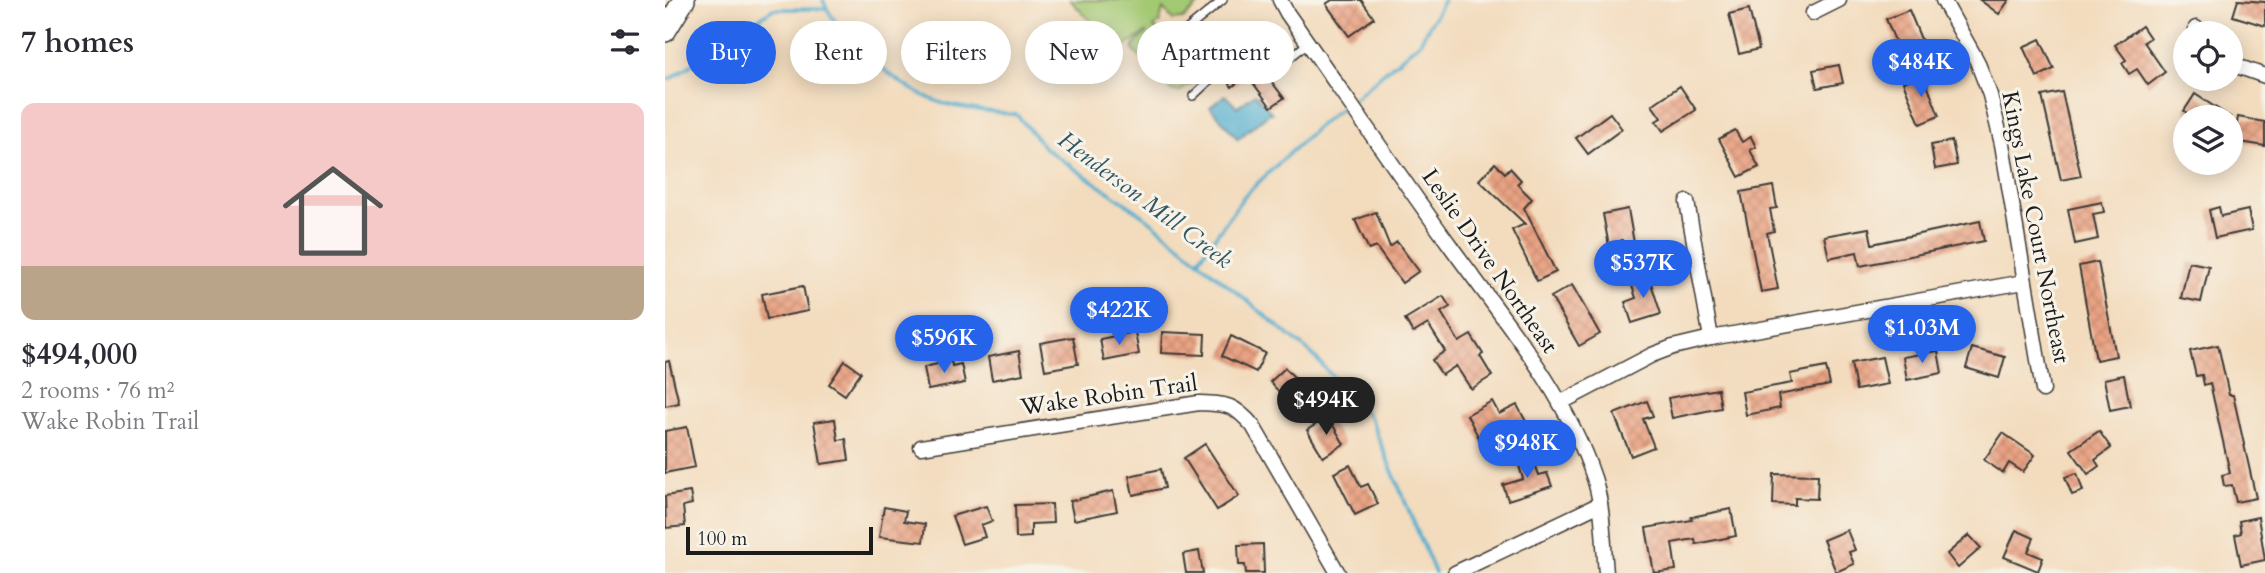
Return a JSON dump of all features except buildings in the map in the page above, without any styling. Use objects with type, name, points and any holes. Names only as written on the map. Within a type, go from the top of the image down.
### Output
[{"type":"street","points":[[665,31],[684,0]]},
{"type":"street","name":"Leslie Drive Northeast","points":[[1280,0],[1450,246],[1518,336],[1560,403],[1595,480],[1600,504],[1606,573]]},
{"type":"street","points":[[1813,13],[1839,0]]},
{"type":"street","name":"Kings Lake Court Northeast","points":[[1943,0],[1977,61],[1990,95],[2002,144],[2043,390]]},
{"type":"street","points":[[2243,68],[2265,76]]},
{"type":"street","points":[[1687,201],[1711,338]]},
{"type":"street","points":[[1560,403],[1651,355],[1672,347],[2024,282]]},
{"type":"street","name":"Wake Robin Trail","points":[[921,447],[1199,402],[1228,404],[1240,411],[1252,426],[1338,573]]},
{"type":"street","points":[[1455,573],[1600,504]]},
{"type":"lane","points":[[1197,21],[1223,0]]},
{"type":"lane","points":[[1294,54],[1308,43]]},
{"type":"lane","points":[[1193,96],[1206,84]]},
{"type":"green space","points":[[1070,0],[1204,0],[1183,19],[1173,20],[1163,9],[1160,21],[1137,21],[1137,39],[1123,48],[1123,21],[1091,21]]},
{"type":"green space","points":[[1165,84],[1191,84],[1179,92],[1171,90]]},
{"type":"water","points":[[1255,94],[1272,113],[1238,139],[1210,107],[1225,95],[1237,107]]},
{"type":"waterway","name":"Henderson Mill Creek","points":[[823,0],[848,36],[890,75],[939,102],[1017,115],[1046,149],[1144,216],[1312,354],[1370,418],[1435,573]]},
{"type":"waterway","points":[[1352,100],[1420,42],[1444,0]]},
{"type":"waterway","name":"Henderson Mill Creek","points":[[665,80],[672,78],[773,9],[827,9]]},
{"type":"waterway","points":[[1198,261],[1244,196],[1316,128],[1346,104]]}]
